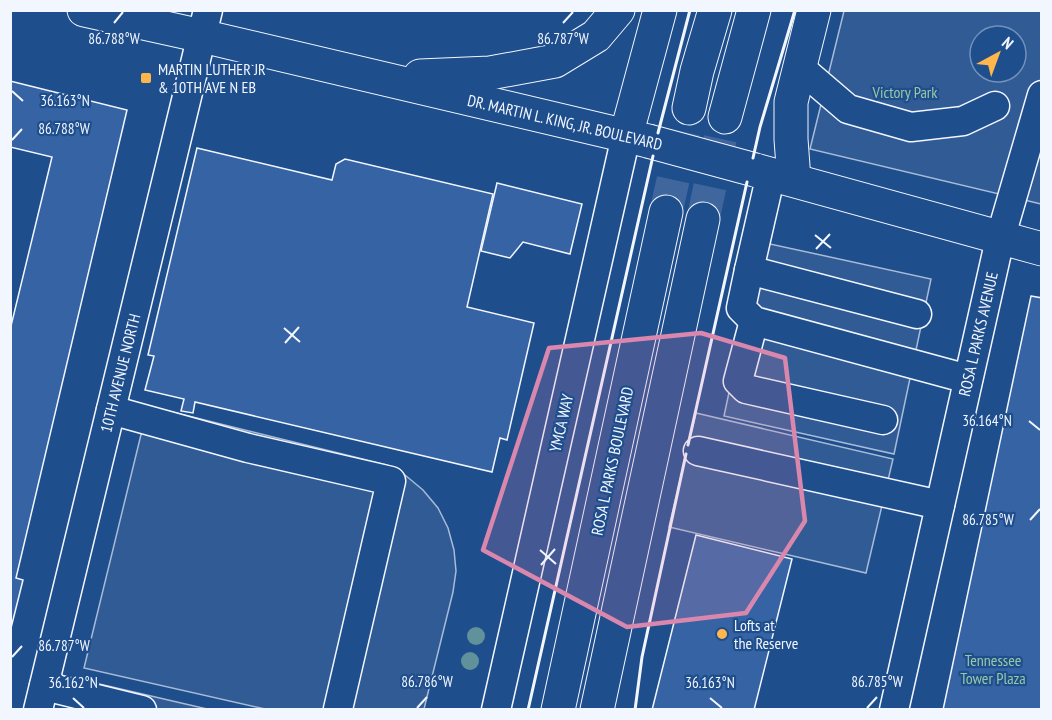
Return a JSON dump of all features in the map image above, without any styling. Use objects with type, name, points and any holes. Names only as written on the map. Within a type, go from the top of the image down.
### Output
[{"type":"main road","name":"DR. MARTIN L. KING, JR. BOULEVARD","points":[[84,10],[205,23],[382,78],[637,139],[1041,249]]},
{"type":"main road","points":[[382,78],[490,73],[555,61],[596,36],[618,10]]},
{"type":"main road","points":[[637,139],[660,10]]},
{"type":"main road","points":[[689,108],[715,10]]},
{"type":"main road","points":[[725,117],[754,10]]},
{"type":"main road","points":[[774,175],[790,120],[791,102],[814,10]]},
{"type":"main road","name":"ROSA L PARKS BOULEVARD","points":[[558,708],[666,212]]},
{"type":"main road","points":[[597,710],[703,219]]},
{"type":"street","name":"10TH AVENUE NORTH","points":[[41,698],[205,23]]},
{"type":"street","points":[[799,67],[848,109],[911,127],[963,121],[995,106]]},
{"type":"street","name":"ROSA L PARKS AVENUE","points":[[894,710],[1000,239],[1033,151],[1041,95]]},
{"type":"street","name":"YMCA WAY","points":[[496,710],[637,139]]},
{"type":"street","points":[[774,175],[748,270],[741,308],[754,321],[968,379]]},
{"type":"street","points":[[748,270],[917,314]]},
{"type":"street","points":[[754,321],[738,381],[746,389],[883,420]]},
{"type":"street","points":[[111,410],[248,448],[392,481],[338,710]]},
{"type":"street","points":[[698,452],[940,505]]},
{"type":"street","points":[[41,698],[142,710]]},
{"type":"highlighted area","points":[[701,333],[785,358],[805,521],[746,613],[627,627],[483,550],[549,348]]},
{"type":"shaded area","name":"Victory Park","points":[[844,11],[1041,11],[1041,204],[810,149]]},
{"type":"shaded area","points":[[761,242],[931,279],[894,454],[724,416]]},
{"type":"shaded area","points":[[148,406],[387,465],[405,475],[423,490],[438,508],[448,528],[454,550],[456,571],[453,592],[424,709],[265,709],[84,668]]},
{"type":"shaded area","points":[[696,413],[893,459],[866,573],[669,527]]},
{"type":"shaded area","points":[[82,680],[207,709],[75,710]]},
{"type":"building","points":[[10,81],[127,110],[16,578],[23,580],[10,632],[10,330],[52,157],[10,147]]},
{"type":"building","points":[[197,148],[332,180],[336,164],[345,159],[493,194],[467,307],[534,323],[507,440],[500,438],[492,472],[195,402],[193,413],[181,411],[184,399],[145,390],[154,356],[148,355]]},
{"type":"building","points":[[497,183],[582,204],[570,254],[523,242],[510,258],[481,251]]},
{"type":"building","points":[[1031,296],[1042,298],[1042,710],[943,710]]},
{"type":"building","name":"Lofts at the Reserve","points":[[696,535],[792,559],[754,710],[652,710]]},
{"type":"tunnel","points":[[666,212],[689,108]]},
{"type":"tunnel","points":[[703,219],[725,117]]},
{"type":"wall","points":[[658,133],[690,10]]},
{"type":"wall","points":[[753,158],[795,10]]},
{"type":"wall","points":[[528,710],[653,156]]},
{"type":"wall","points":[[688,445],[747,182]]},
{"type":"wall","points":[[635,710],[642,657],[686,454]]},
{"type":"place","name":"MARTIN LUTHER JR & 10TH AVE N EB","points":[[146,78]]},
{"type":"place","name":"Lofts at the Reserve","points":[[722,634]]},
{"type":"park label","name":"Tennessee Tower Plaza","points":[[993,669]]}]
